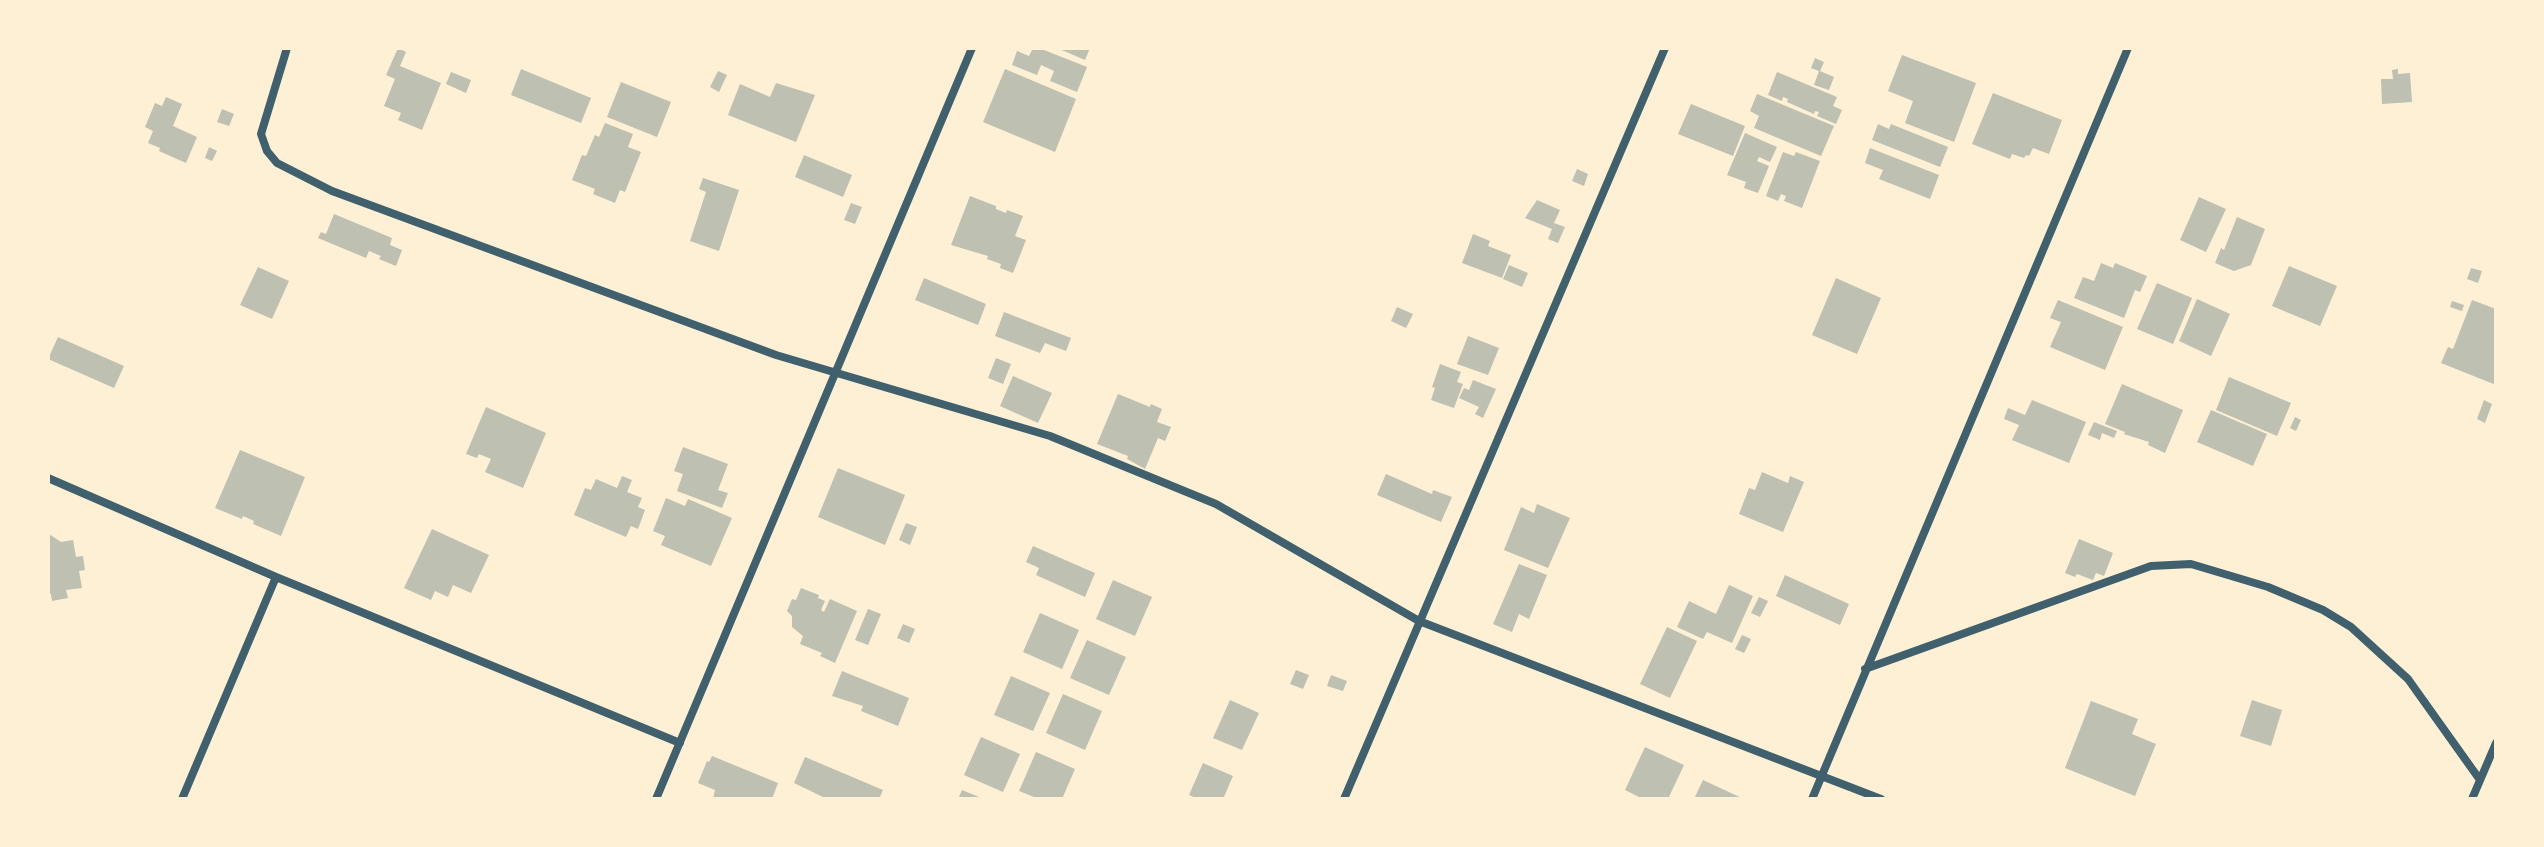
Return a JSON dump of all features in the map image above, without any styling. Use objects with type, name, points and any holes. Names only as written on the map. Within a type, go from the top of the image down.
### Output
[{"type":"street","points":[[287,48],[261,134],[267,151],[277,163],[332,191],[776,355],[1050,436],[1216,504],[1419,621],[1881,799]]},
{"type":"street","points":[[656,799],[972,48]]},
{"type":"street","points":[[1344,799],[1665,48]]},
{"type":"street","points":[[1812,799],[2128,48]]},
{"type":"street","points":[[48,478],[276,577],[680,743]]},
{"type":"street","points":[[1865,670],[2151,566],[2191,564],[2268,587],[2323,610],[2351,627],[2408,679],[2480,780]]},
{"type":"street","points":[[182,799],[276,577]]},
{"type":"street","points":[[2472,799],[2496,743]]},
{"type":"building","points":[[398,48],[406,52],[400,66],[441,83],[422,130],[398,120],[401,113],[384,106],[395,79],[386,75]]},
{"type":"building","points":[[1033,48],[1087,67],[1077,92],[1050,81],[1054,71],[1041,65],[1037,75],[1012,65],[1017,51],[1029,56]]},
{"type":"building","points":[[1057,48],[1090,48],[1085,60]]},
{"type":"building","points":[[1902,55],[1976,83],[1954,142],[1905,123],[1913,101],[1888,91]]},
{"type":"building","points":[[1815,58],[1824,62],[1820,71],[1834,77],[1829,90],[1814,85],[1819,71],[1811,68]]},
{"type":"building","points":[[521,69],[591,98],[581,123],[511,95]]},
{"type":"building","points":[[1005,69],[1076,99],[1055,152],[983,122]]},
{"type":"building","points":[[2398,69],[2398,74],[2410,73],[2412,102],[2382,104],[2381,79],[2393,79],[2392,70]]},
{"type":"building","points":[[718,71],[727,75],[719,92],[710,87]]},
{"type":"building","points":[[451,72],[471,80],[466,93],[446,84]]},
{"type":"building","points":[[1777,72],[1837,97],[1833,106],[1842,110],[1836,124],[1817,116],[1819,112],[1815,111],[1814,114],[1787,102],[1788,99],[1783,97],[1782,101],[1768,95]]},
{"type":"building","points":[[621,82],[671,102],[657,137],[607,117]]},
{"type":"building","points":[[776,83],[815,95],[796,142],[728,115],[740,84],[770,97]]},
{"type":"building","points":[[1993,93],[2062,120],[2049,154],[2033,148],[2029,156],[2024,158],[2012,154],[2010,159],[1972,144]]},
{"type":"building","points":[[1757,94],[1834,126],[1821,156],[1754,128],[1759,116],[1750,111]]},
{"type":"building","points":[[166,97],[182,104],[173,126],[197,137],[186,163],[148,143],[153,131],[145,127],[155,103],[162,106]]},
{"type":"building","points":[[1691,104],[1745,126],[1733,156],[1678,134]]},
{"type":"building","points":[[222,109],[234,114],[229,126],[217,122]]},
{"type":"building","points":[[605,123],[633,134],[628,147],[641,152],[625,192],[620,190],[615,203],[593,194],[595,189],[572,180],[582,155],[586,156],[595,135],[599,137]]},
{"type":"building","points":[[1878,124],[1889,129],[1891,124],[1948,147],[1940,167],[1872,140]]},
{"type":"building","points":[[1745,133],[1777,147],[1770,162],[1759,157],[1757,161],[1769,166],[1758,193],[1744,188],[1746,182],[1727,175]]},
{"type":"building","points":[[209,147],[217,151],[212,161],[205,158]]},
{"type":"building","points":[[1870,148],[1939,175],[1930,199],[1879,179],[1883,170],[1865,163]]},
{"type":"building","points":[[1783,152],[1794,156],[1796,152],[1820,161],[1802,208],[1784,201],[1786,196],[1781,194],[1778,201],[1766,196]]},
{"type":"building","points":[[804,155],[852,175],[843,197],[795,177]]},
{"type":"building","points":[[1577,169],[1588,174],[1584,186],[1572,181]]},
{"type":"building","points":[[703,178],[739,190],[719,251],[690,241],[706,192],[699,189]]},
{"type":"building","points":[[970,196],[1006,213],[1007,210],[1023,216],[1015,236],[1026,240],[1013,273],[1000,268],[1001,264],[987,259],[988,256],[951,245]]},
{"type":"building","points":[[2199,197],[2226,209],[2206,252],[2180,240]]},
{"type":"building","points":[[1537,200],[1560,210],[1554,223],[1565,227],[1558,243],[1548,239],[1552,229],[1525,218]]},
{"type":"building","points":[[851,203],[862,207],[855,224],[844,220]]},
{"type":"building","points":[[334,214],[392,238],[390,245],[402,250],[396,266],[369,251],[366,258],[318,238],[321,232],[326,234]]},
{"type":"building","points":[[2237,217],[2265,229],[2251,265],[2234,271],[2215,263],[2221,248],[2224,250]]},
{"type":"building","points":[[1473,234],[1490,241],[1488,246],[1511,255],[1502,278],[1462,263]]},
{"type":"building","points":[[2101,263],[2113,268],[2115,263],[2147,276],[2140,292],[2135,290],[2124,318],[2074,298],[2083,277],[2094,281]]},
{"type":"building","points":[[1509,265],[1528,273],[1522,287],[1503,279]]},
{"type":"building","points":[[2289,266],[2337,286],[2320,326],[2272,306]]},
{"type":"building","points":[[258,267],[289,281],[272,319],[240,305]]},
{"type":"building","points":[[2471,268],[2482,271],[2478,283],[2467,279]]},
{"type":"building","points":[[924,278],[986,304],[978,325],[915,300]]},
{"type":"building","points":[[1836,278],[1881,298],[1857,354],[1812,335]]},
{"type":"building","points":[[2157,283],[2192,298],[2173,344],[2137,329]]},
{"type":"building","points":[[2197,299],[2230,314],[2211,356],[2179,341]]},
{"type":"building","points":[[2058,300],[2123,327],[2105,370],[2050,347],[2061,322],[2050,318]]},
{"type":"building","points":[[2472,300],[2496,309],[2496,385],[2441,363],[2448,347],[2453,349]]},
{"type":"building","points":[[2452,301],[2464,305],[2462,311],[2450,307]]},
{"type":"building","points":[[1397,307],[1413,314],[1406,328],[1391,321]]},
{"type":"building","points":[[1004,312],[1071,338],[1066,351],[1045,343],[1040,353],[995,336]]},
{"type":"building","points":[[1468,336],[1499,348],[1488,375],[1457,364]]},
{"type":"building","points":[[58,337],[124,366],[114,388],[48,359]]},
{"type":"building","points":[[996,358],[1011,364],[1003,384],[988,378]]},
{"type":"building","points":[[1440,364],[1461,372],[1457,382],[1463,384],[1454,408],[1431,400]]},
{"type":"building","points":[[1013,376],[1052,393],[1038,423],[1000,406]]},
{"type":"building","points":[[2229,377],[2291,403],[2277,436],[2216,410]]},
{"type":"building","points":[[1473,380],[1496,389],[1483,418],[1475,414],[1479,407],[1459,398],[1464,388],[1469,390]]},
{"type":"building","points":[[2122,384],[2183,410],[2165,453],[2148,445],[2149,442],[2105,424]]},
{"type":"building","points":[[1118,394],[1162,409],[1157,422],[1171,427],[1165,441],[1158,438],[1145,469],[1127,459],[1128,456],[1097,444]]},
{"type":"building","points":[[2032,400],[2086,422],[2069,463],[2012,440],[2019,425],[2004,419],[2008,408],[2025,415]]},
{"type":"building","points":[[2484,400],[2492,404],[2485,423],[2477,419]]},
{"type":"building","points":[[486,407],[546,433],[523,488],[485,472],[491,459],[479,454],[477,458],[466,454]]},
{"type":"building","points":[[2211,410],[2267,434],[2253,466],[2197,442]]},
{"type":"building","points":[[2295,417],[2301,420],[2296,431],[2290,428]]},
{"type":"building","points":[[2094,422],[2117,431],[2114,438],[2102,433],[2100,440],[2088,435]]},
{"type":"building","points":[[683,447],[728,464],[718,490],[728,493],[722,508],[677,491],[683,474],[674,471]]},
{"type":"building","points":[[240,450],[305,477],[281,536],[253,524],[254,521],[243,516],[242,519],[215,508]]},
{"type":"building","points":[[838,468],[905,495],[885,545],[818,517]]},
{"type":"building","points":[[1762,472],[1788,483],[1790,476],[1804,482],[1783,532],[1739,514],[1749,488],[1755,490]]},
{"type":"building","points":[[1386,474],[1432,494],[1433,490],[1452,497],[1441,522],[1377,495]]},
{"type":"building","points":[[622,476],[632,480],[627,492],[642,498],[638,507],[645,510],[638,529],[631,526],[626,537],[574,515],[585,488],[591,490],[596,479],[617,488]]},
{"type":"building","points":[[666,498],[685,506],[688,499],[732,518],[711,566],[661,545],[665,536],[653,531]]},
{"type":"building","points":[[1537,504],[1570,518],[1548,568],[1504,550],[1521,507],[1534,513]]},
{"type":"building","points":[[906,523],[917,527],[910,545],[899,540]]},
{"type":"building","points":[[432,529],[489,555],[471,593],[453,585],[448,597],[435,591],[431,600],[404,588]]},
{"type":"building","points":[[49,534],[61,542],[73,540],[76,557],[83,556],[85,570],[79,571],[82,588],[66,590],[68,598],[52,601],[51,594],[48,594]]},
{"type":"building","points":[[2079,539],[2113,553],[2104,576],[2096,573],[2093,580],[2065,573]]},
{"type":"building","points":[[1033,546],[1095,573],[1085,597],[1036,575],[1039,568],[1026,562]]},
{"type":"building","points":[[1519,564],[1547,575],[1529,619],[1519,614],[1512,632],[1493,624]]},
{"type":"building","points":[[1785,575],[1849,604],[1840,625],[1776,596]]},
{"type":"building","points":[[1113,580],[1152,597],[1135,636],[1096,619]]},
{"type":"building","points":[[1729,585],[1753,596],[1732,643],[1707,632],[1703,639],[1677,627],[1689,601],[1716,614]]},
{"type":"building","points":[[801,588],[819,595],[818,598],[825,601],[821,610],[824,612],[830,599],[857,611],[835,663],[820,656],[822,653],[800,644],[803,636],[792,627],[792,616],[787,611]]},
{"type":"building","points":[[1759,597],[1768,601],[1760,617],[1751,613]]},
{"type":"building","points":[[868,609],[881,614],[868,645],[855,640]]},
{"type":"building","points":[[1040,613],[1079,630],[1062,669],[1023,652]]},
{"type":"building","points":[[903,624],[915,629],[909,643],[897,638]]},
{"type":"building","points":[[1667,627],[1697,641],[1670,698],[1640,684]]},
{"type":"building","points":[[1742,635],[1751,639],[1744,653],[1735,649]]},
{"type":"building","points":[[1087,640],[1126,657],[1109,695],[1070,678]]},
{"type":"building","points":[[1296,670],[1309,675],[1303,689],[1290,684]]},
{"type":"building","points":[[842,671],[909,698],[898,726],[861,711],[863,706],[832,696]]},
{"type":"building","points":[[1331,675],[1347,681],[1343,691],[1327,686]]},
{"type":"building","points":[[1011,676],[1050,693],[1033,731],[994,715]]},
{"type":"building","points":[[1063,694],[1102,711],[1085,750],[1046,733]]},
{"type":"building","points":[[1230,700],[1259,713],[1242,750],[1213,738]]},
{"type":"building","points":[[2252,700],[2282,710],[2271,746],[2240,736]]},
{"type":"building","points":[[2091,701],[2138,719],[2132,734],[2156,744],[2135,796],[2065,768]]},
{"type":"building","points":[[981,737],[1020,754],[1003,792],[964,775]]},
{"type":"building","points":[[1645,747],[1684,765],[1668,799],[1643,799],[1625,790]]},
{"type":"building","points":[[1036,752],[1075,769],[1062,799],[1039,799],[1019,791]]},
{"type":"building","points":[[712,756],[778,783],[772,799],[713,799],[715,790],[698,783]]},
{"type":"building","points":[[805,757],[883,790],[879,799],[827,799],[794,783]]},
{"type":"building","points":[[1203,763],[1233,776],[1223,799],[1198,799],[1189,795]]},
{"type":"building","points":[[1703,780],[1744,799],[1694,799]]},
{"type":"building","points":[[962,790],[984,799],[958,799]]}]
